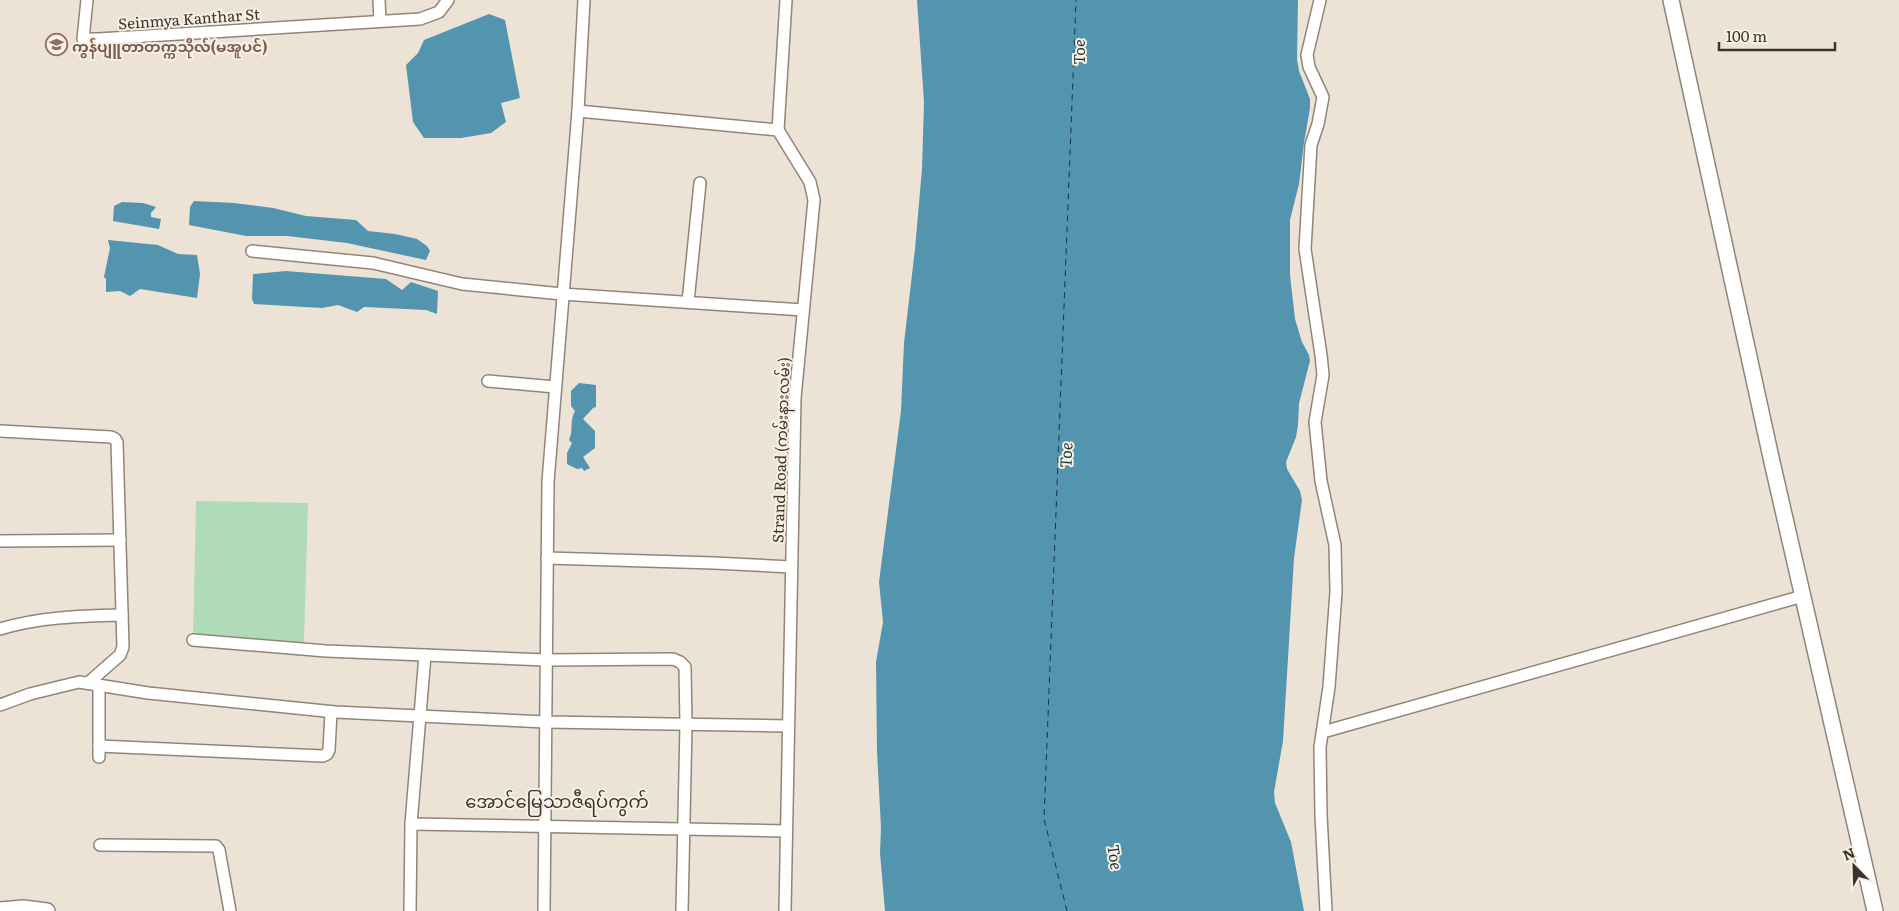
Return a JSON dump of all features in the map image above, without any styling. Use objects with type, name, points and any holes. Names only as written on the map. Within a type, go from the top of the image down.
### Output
[{"type":"main road","points":[[1671,0],[1802,596],[1875,911]]},
{"type":"main road","points":[[0,910],[23,908],[47,911]]},
{"type":"street","name":"Seinmya Kanthar St","points":[[86,0],[83,39],[420,19],[439,12],[448,0]]},
{"type":"street","points":[[379,0],[380,21]]},
{"type":"street","points":[[544,911],[548,482],[578,111],[584,0]]},
{"type":"street","points":[[578,111],[778,130],[786,0]]},
{"type":"street","points":[[1320,0],[1307,55],[1309,67],[1323,97],[1318,124],[1311,145],[1305,249],[1322,362],[1321,394],[1315,422],[1322,481],[1335,544],[1336,592],[1329,687],[1320,747],[1320,815],[1326,911]]},
{"type":"street","name":"Strand Road (ကမ်းနားလမ်း)","points":[[778,130],[810,182],[814,200],[795,398],[784,911]]},
{"type":"street","points":[[688,302],[700,183]]},
{"type":"street","points":[[252,251],[373,263],[462,284],[562,294],[803,310]]},
{"type":"street","points":[[488,380],[555,387]]},
{"type":"street","points":[[0,431],[110,437],[115,439],[117,445],[123,647],[120,655],[93,684],[99,751],[322,756],[327,754],[329,750],[331,712]]},
{"type":"street","points":[[0,541],[120,540]]},
{"type":"street","points":[[547,558],[791,567]]},
{"type":"street","points":[[1323,732],[1802,596]]},
{"type":"street","points":[[0,629],[46,618],[122,615]]},
{"type":"street","points":[[193,640],[425,655],[546,660],[673,659],[680,662],[685,667],[686,725],[682,911]]},
{"type":"street","points":[[410,911],[411,824],[425,655]]},
{"type":"street","points":[[0,704],[30,694],[79,682],[148,693],[331,712],[546,722],[788,726]]},
{"type":"street","points":[[411,824],[786,831]]},
{"type":"street","points":[[100,846],[216,846],[220,850],[230,911]]},
{"type":"green space","points":[[196,501],[308,503],[304,642],[193,640]]},
{"type":"water","name":"Toe","points":[[917,0],[1298,0],[1297,59],[1299,71],[1310,99],[1310,108],[1299,184],[1290,220],[1290,275],[1295,319],[1310,361],[1299,403],[1296,437],[1286,462],[1287,469],[1300,491],[1302,500],[1294,558],[1283,741],[1274,792],[1275,803],[1291,842],[1304,911],[885,911],[880,853],[881,828],[877,751],[876,662],[883,622],[879,582],[901,411],[904,343],[922,169],[924,102]]},
{"type":"water","points":[[489,14],[505,20],[520,98],[501,103],[506,122],[491,133],[461,138],[424,138],[413,122],[406,65],[418,53],[424,40]]},
{"type":"water","points":[[194,201],[234,203],[273,208],[306,216],[356,220],[368,231],[417,239],[427,246],[430,251],[426,260],[347,243],[287,236],[246,236],[189,225],[190,207]]},
{"type":"water","points":[[122,202],[143,203],[156,207],[151,213],[151,217],[161,219],[159,229],[113,221],[114,206]]},
{"type":"water","points":[[108,240],[158,245],[178,254],[197,255],[200,274],[197,298],[140,289],[130,296],[120,291],[106,292],[106,279],[104,277],[110,248]]},
{"type":"water","points":[[286,271],[386,279],[402,290],[411,282],[438,291],[437,314],[426,310],[364,307],[357,312],[338,305],[322,308],[254,304],[252,299],[253,274]]},
{"type":"water","points":[[579,383],[596,385],[596,407],[583,419],[595,431],[595,448],[583,457],[590,468],[584,471],[582,468],[577,469],[567,464],[567,453],[572,443],[569,440],[575,411],[571,406],[571,391]]},
{"type":"ferry route","points":[[1067,911],[1044,819],[1076,0]]},
{"type":"place","name":"ကွန်ပျူတာတက္ကသိုလ်(မအူပင်)","points":[[56,45]]},
{"type":"district","name":"အောင်မြေသာဇီရပ်ကွက်","points":[[557,800]]}]
